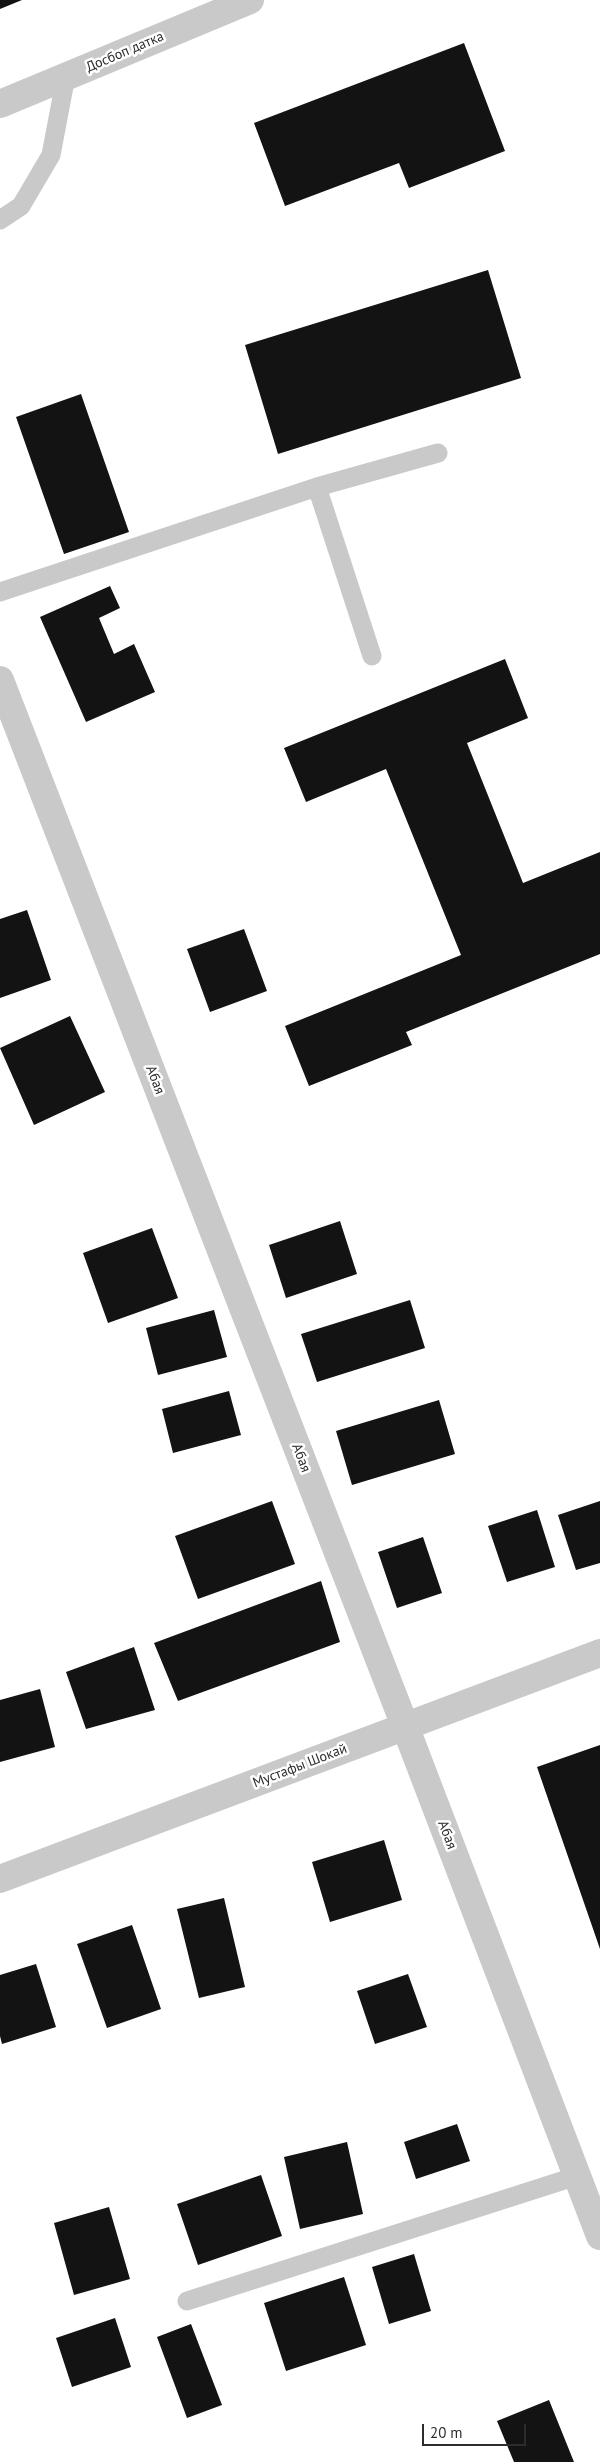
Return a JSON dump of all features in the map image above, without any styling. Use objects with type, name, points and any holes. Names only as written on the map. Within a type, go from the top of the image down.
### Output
[{"type":"street","name":"Досбоп датка","points":[[0,104],[250,0]]},
{"type":"street","name":"Абая","points":[[0,680],[405,1726],[600,2236]]},
{"type":"street","name":"Мустафы Шокай","points":[[0,1879],[600,1653]]},
{"type":"lane","points":[[0,220],[21,206],[51,155],[66,76]]},
{"type":"lane","points":[[0,592],[317,487],[438,453]]},
{"type":"lane","points":[[317,487],[372,656]]},
{"type":"lane","points":[[187,2301],[577,2176]]},
{"type":"building","points":[[0,0],[22,0],[0,9]]},
{"type":"building","points":[[464,43],[505,151],[409,188],[399,163],[285,206],[254,123]]},
{"type":"building","points":[[488,270],[521,378],[278,454],[245,345]]},
{"type":"building","points":[[81,394],[129,532],[64,554],[16,417]]},
{"type":"building","points":[[110,586],[120,608],[99,618],[114,654],[134,644],[155,692],[86,722],[40,617]]},
{"type":"building","points":[[505,659],[528,718],[467,743],[523,883],[600,852],[600,954],[406,1032],[412,1045],[309,1086],[285,1026],[461,955],[386,769],[306,802],[284,748]]},
{"type":"building","points":[[27,910],[51,980],[0,998],[0,919]]},
{"type":"building","points":[[244,929],[267,991],[210,1012],[187,949]]},
{"type":"building","points":[[70,1016],[105,1092],[34,1125],[0,1048]]},
{"type":"building","points":[[340,1221],[357,1274],[286,1298],[269,1245]]},
{"type":"building","points":[[152,1228],[178,1298],[108,1323],[83,1253]]},
{"type":"building","points":[[410,1300],[425,1348],[317,1382],[301,1334]]},
{"type":"building","points":[[214,1310],[227,1357],[158,1375],[146,1328]]},
{"type":"building","points":[[229,1391],[241,1435],[173,1453],[162,1409]]},
{"type":"building","points":[[439,1400],[455,1454],[352,1485],[336,1431]]},
{"type":"building","points":[[272,1501],[295,1564],[198,1599],[175,1536]]},
{"type":"building","points":[[600,1501],[600,1563],[576,1570],[558,1515]]},
{"type":"building","points":[[537,1510],[555,1567],[507,1582],[488,1526]]},
{"type":"building","points":[[423,1537],[442,1593],[397,1608],[378,1552]]},
{"type":"building","points":[[321,1581],[340,1642],[178,1701],[154,1643]]},
{"type":"building","points":[[134,1647],[155,1710],[86,1729],[66,1672]]},
{"type":"building","points":[[40,1689],[55,1747],[0,1762],[0,1700]]},
{"type":"building","points":[[600,1745],[600,1949],[537,1767]]},
{"type":"building","points":[[384,1840],[402,1900],[330,1922],[312,1862]]},
{"type":"building","points":[[224,1898],[245,1987],[199,1998],[177,1909]]},
{"type":"building","points":[[132,1925],[161,2009],[107,2028],[77,1944]]},
{"type":"building","points":[[36,1964],[56,2027],[2,2044],[0,2036],[0,1975]]},
{"type":"building","points":[[408,1974],[427,2027],[375,2044],[357,1991]]},
{"type":"building","points":[[457,2124],[470,2161],[416,2179],[404,2142]]},
{"type":"building","points":[[347,2142],[363,2214],[300,2229],[284,2157]]},
{"type":"building","points":[[261,2175],[282,2236],[198,2265],[177,2204]]},
{"type":"building","points":[[109,2207],[130,2279],[74,2295],[54,2223]]},
{"type":"building","points":[[414,2254],[431,2311],[389,2324],[372,2267]]},
{"type":"building","points":[[344,2277],[366,2345],[286,2371],[264,2303]]},
{"type":"building","points":[[115,2318],[131,2367],[72,2387],[56,2338]]},
{"type":"building","points":[[191,2324],[222,2405],[187,2418],[157,2337]]},
{"type":"building","points":[[549,2400],[574,2462],[514,2462],[497,2421]]}]
